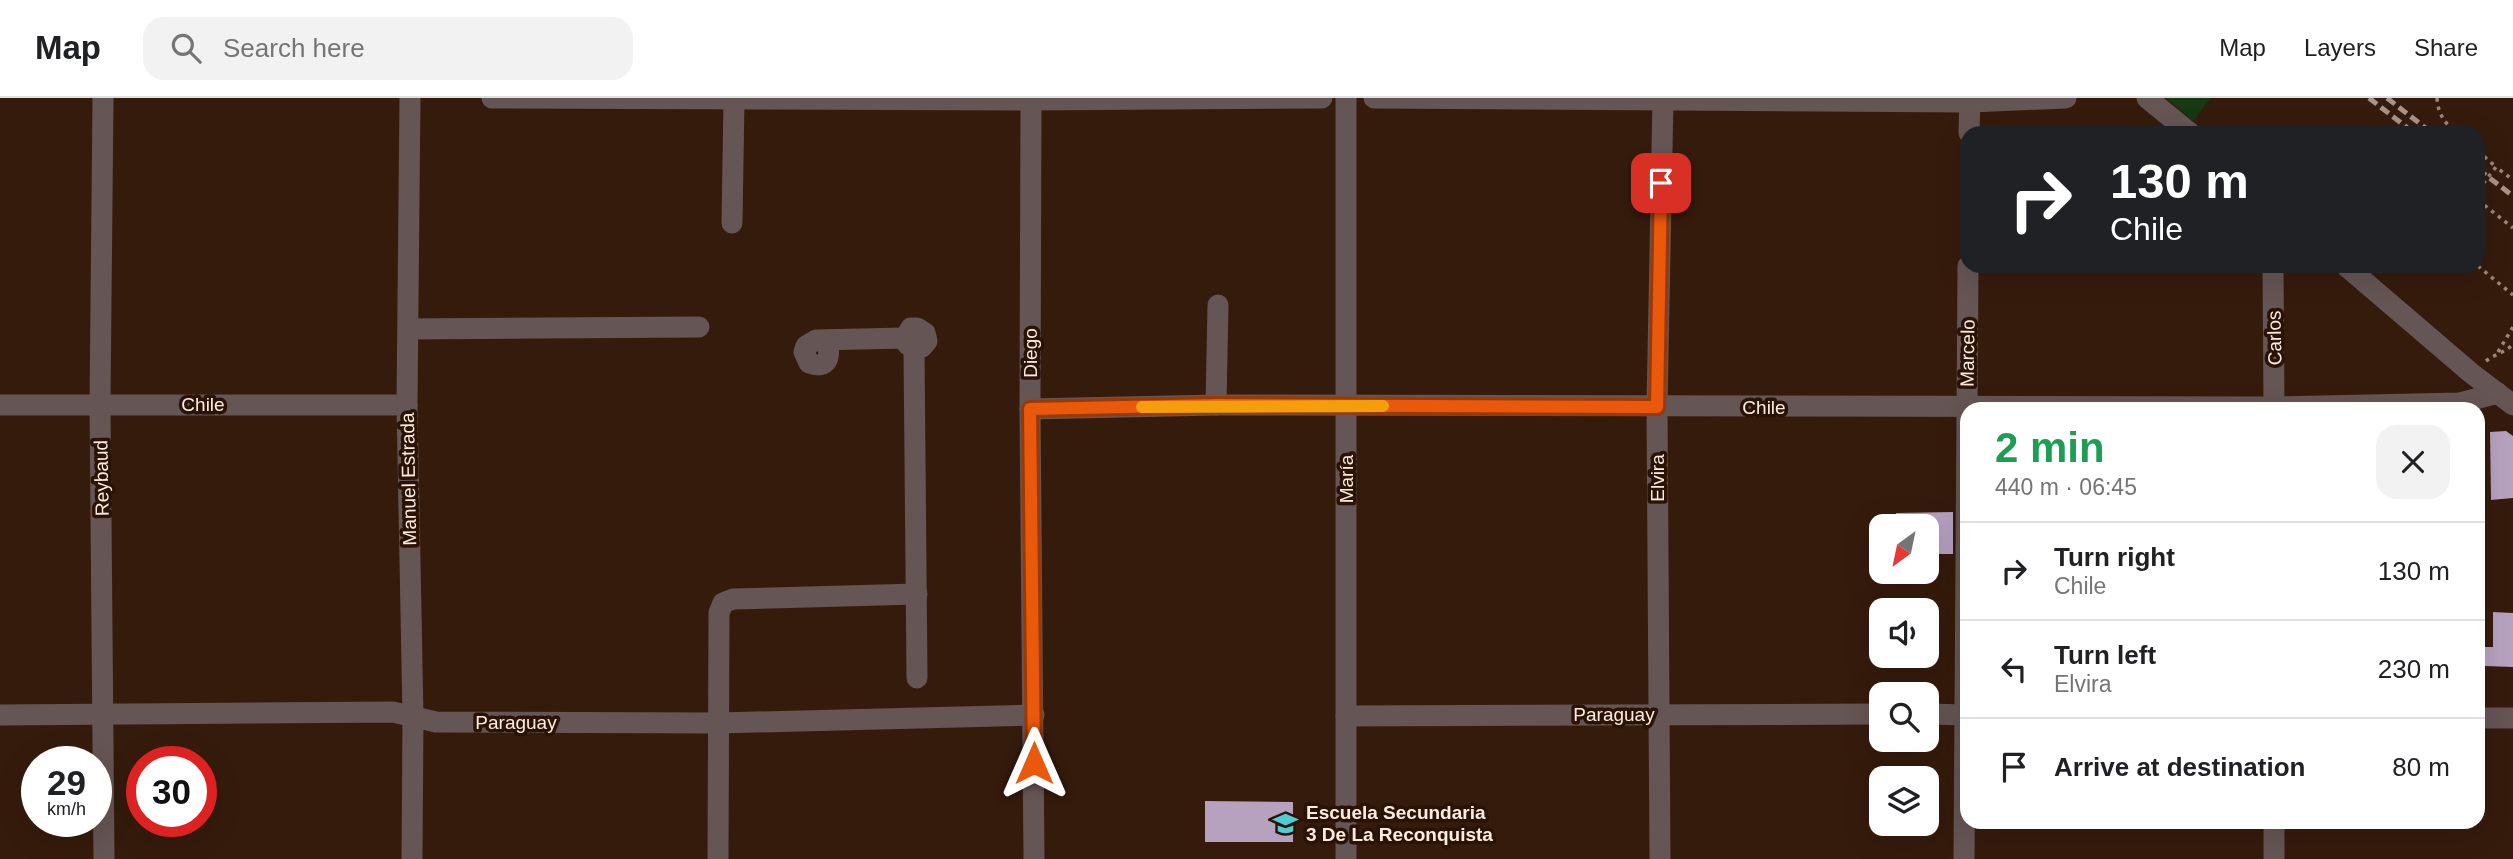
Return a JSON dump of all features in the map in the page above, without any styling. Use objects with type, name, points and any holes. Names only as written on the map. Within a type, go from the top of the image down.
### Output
[{"type":"street","name":"Reybaud","points":[[103,98],[100,404],[104,859]]},
{"type":"street","name":"Manuel Estrada","points":[[410,98],[407,405],[413,717],[412,859]]},
{"type":"street","points":[[492,98],[1322,98]]},
{"type":"street","name":"María","points":[[1346,98],[1346,859]]},
{"type":"street","points":[[1374,98],[2066,98]]},
{"type":"street","points":[[2147,98],[2181,126]]},
{"type":"street","points":[[732,223],[734,99]]},
{"type":"street","name":"Diego","points":[[1031,99],[1030,409],[1034,859]]},
{"type":"street","name":"Elvira","points":[[1660,859],[1657,407],[1663,99]]},
{"type":"street","points":[[1969,126],[1970,100]]},
{"type":"street","name":"Marcelo","points":[[1967,402],[1968,273]]},
{"type":"street","name":"Carlos","points":[[2273,273],[2274,402]]},
{"type":"street","points":[[2354,273],[2470,373],[2505,399]]},
{"type":"street","points":[[1216,405],[1218,305]]},
{"type":"street","points":[[408,329],[699,327]]},
{"type":"street","points":[[827,341],[910,344],[917,678]]},
{"type":"street","name":"Chile","points":[[2471,402],[2505,399]]},
{"type":"street","name":"Chile","points":[[0,405],[407,405]]},
{"type":"street","name":"Chile","points":[[1030,409],[1216,405],[1960,406]]},
{"type":"street","points":[[718,859],[719,613],[723,603],[733,599],[917,594]]},
{"type":"street","name":"Paraguay","points":[[0,715],[393,712],[436,722],[719,723],[1034,715]]},
{"type":"street","name":"Paraguay","points":[[1346,716],[1869,714]]},
{"type":"street","points":[[1939,715],[1960,715]]},
{"type":"street","points":[[2485,718],[2513,718]]},
{"type":"street","name":"Marcelo","points":[[1964,859],[1965,829]]},
{"type":"street","points":[[2274,829],[2274,859]]},
{"type":"path","points":[[2437,98],[2437,112],[2448,126]]},
{"type":"path","points":[[2485,157],[2513,180]]},
{"type":"path","points":[[2485,181],[2496,167]]},
{"type":"path","points":[[2485,206],[2513,228]]},
{"type":"path","points":[[2485,272],[2513,295]]},
{"type":"path","points":[[2497,353],[2513,327]]},
{"type":"path","points":[[2470,373],[2497,353],[2508,350],[2513,344]]},
{"type":"green space","points":[[2166,98],[2211,98],[2193,121]]},
{"type":"building","points":[[2506,431],[2513,436],[2513,498],[2491,500],[2490,432]]},
{"type":"building","points":[[1953,512],[1953,554],[1939,554],[1939,514],[1896,513]]},
{"type":"building","points":[[2493,612],[2513,613],[2513,667],[2485,666],[2485,647],[2493,647]]},
{"type":"building","points":[[1205,801],[1293,802],[1293,842],[1205,842]]},
{"type":"railway","points":[[2369,98],[2405,126]]},
{"type":"railway","points":[[2387,98],[2423,126]]},
{"type":"railway","points":[[2485,174],[2513,196]]},
{"type":"slow traffic","points":[[1142,407],[1383,406]]},
{"type":"place","name":"Escuela Secundaria 3 De La Reconquista","points":[[1286,823]]},
{"type":"route","points":[[1034,763],[1030,409],[1216,405],[1657,407],[1661,183]]}]
